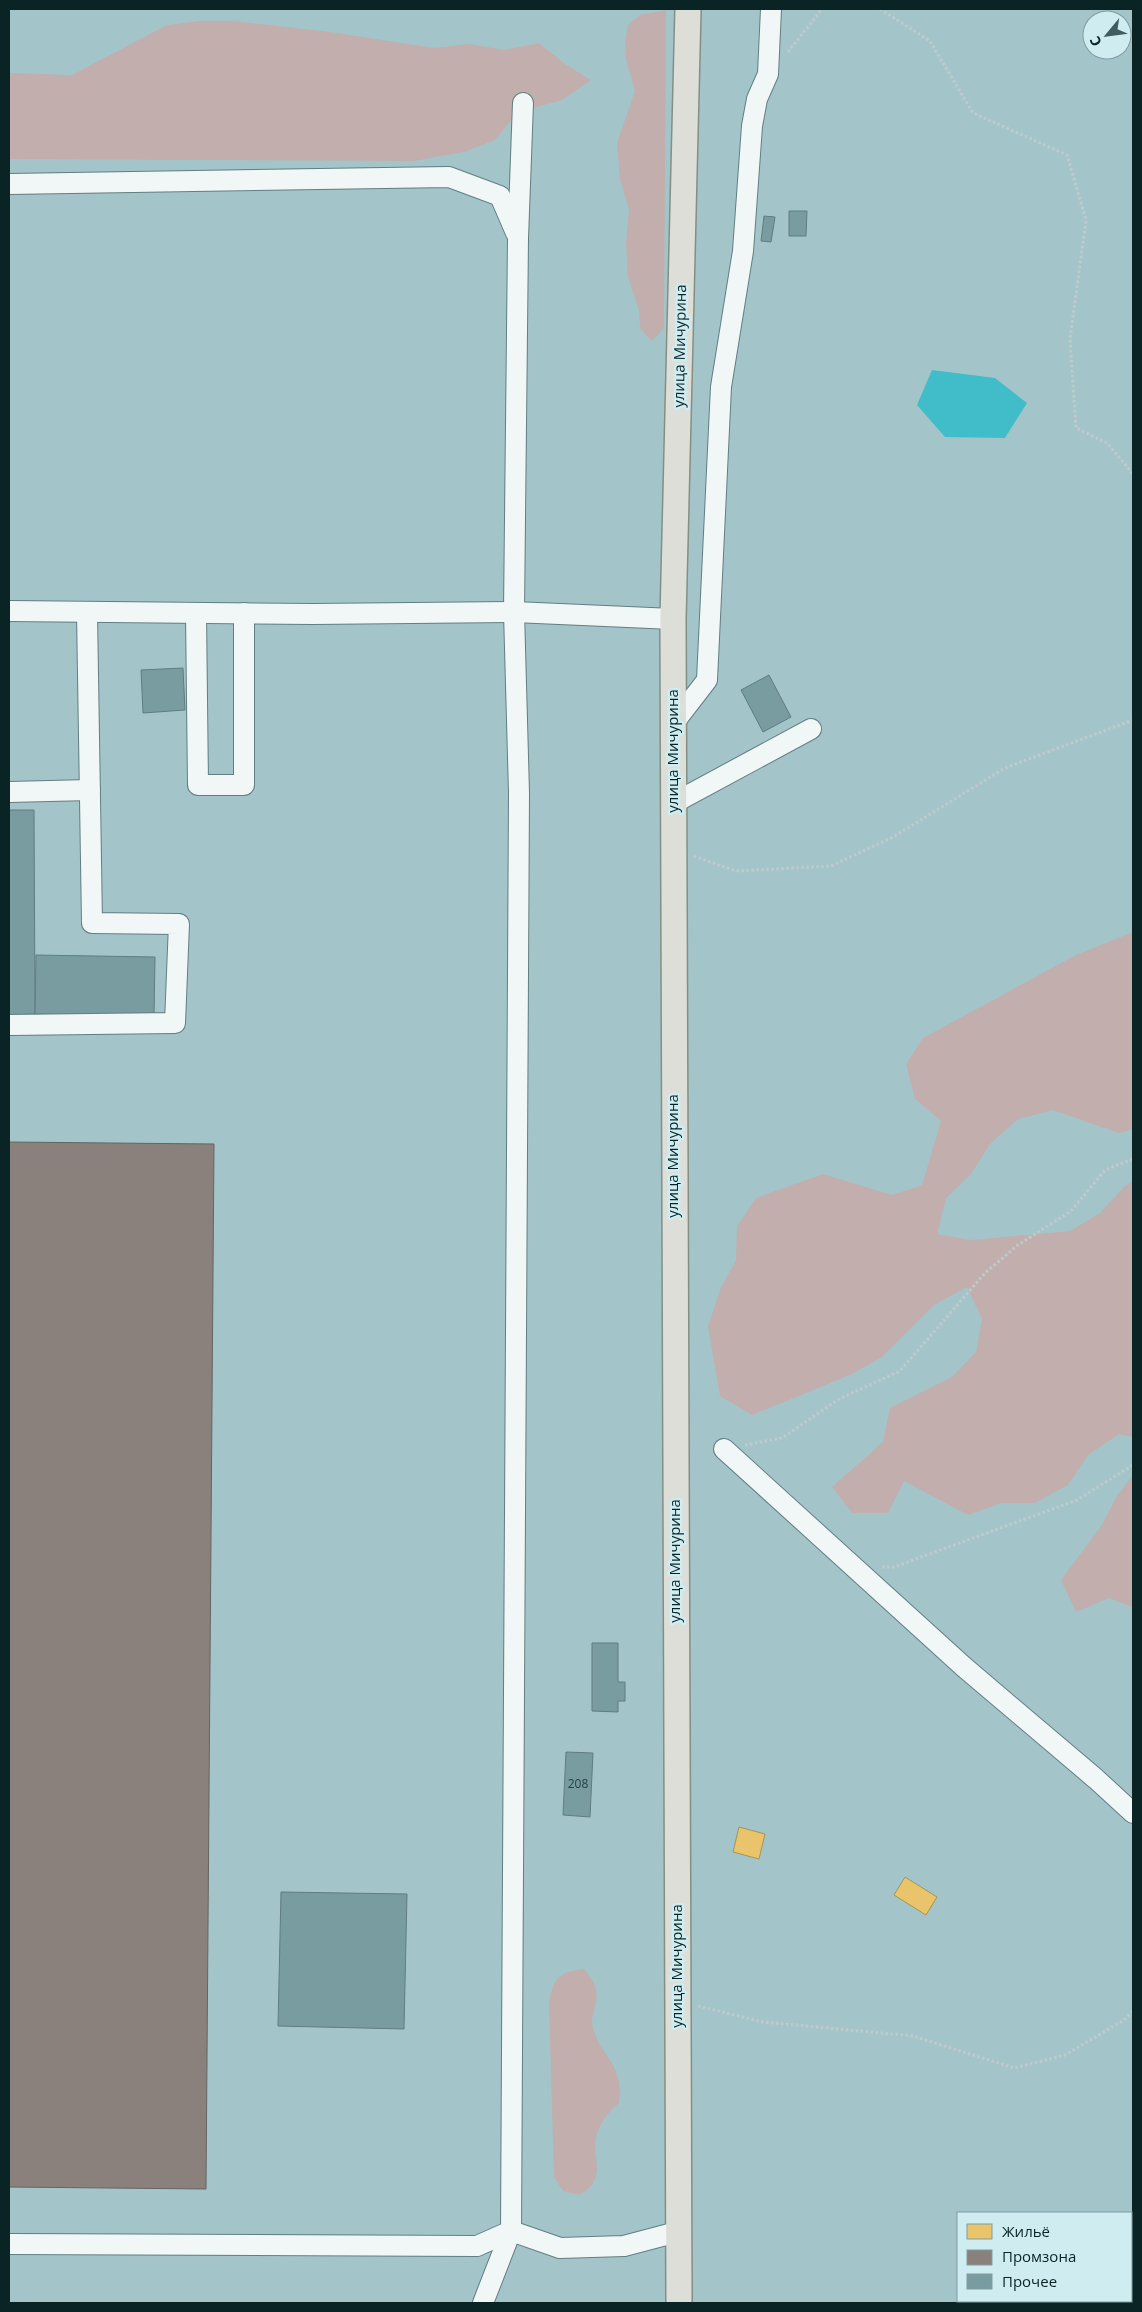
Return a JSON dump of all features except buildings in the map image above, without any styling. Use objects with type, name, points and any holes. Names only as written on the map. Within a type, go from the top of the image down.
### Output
[{"type":"main road","name":"улица Мичурина","points":[[679,2303],[677,2232],[672,804],[673,619],[688,16]]},
{"type":"lane","points":[[673,724],[707,680],[721,387],[743,251],[752,126],[757,99],[768,74],[771,9]]},
{"type":"lane","points":[[483,2303],[511,2231],[519,793],[514,612],[518,238],[523,103]]},
{"type":"lane","points":[[9,184],[449,177],[500,196],[518,238]]},
{"type":"lane","points":[[9,611],[196,613],[514,612],[673,619]]},
{"type":"lane","points":[[9,1025],[175,1023],[179,924],[92,922],[88,612]]},
{"type":"lane","points":[[196,613],[198,785],[244,785],[244,613]]},
{"type":"lane","points":[[672,804],[811,729]]},
{"type":"lane","points":[[9,792],[90,790]]},
{"type":"lane","points":[[724,1449],[964,1667],[1096,1779],[1133,1813]]},
{"type":"lane","points":[[9,2244],[477,2246],[511,2231],[560,2248],[624,2246],[677,2232]]},
{"type":"path","points":[[765,81],[822,9]]},
{"type":"path","points":[[880,9],[930,41],[973,113],[1067,155],[1086,220],[1070,339],[1076,428],[1107,443],[1133,474]]},
{"type":"path","points":[[672,848],[736,871],[831,866],[893,837],[1005,768],[1133,720]]},
{"type":"path","points":[[724,1449],[782,1438],[839,1399],[900,1370],[985,1273],[1018,1245],[1071,1211],[1105,1170],[1133,1159]]},
{"type":"path","points":[[856,1568],[894,1567],[1077,1500],[1133,1464]]},
{"type":"path","points":[[677,2001],[763,2022],[913,2036],[1014,2068],[1065,2055],[1124,2020],[1133,2011]]},
{"type":"shaded area","points":[[666,10],[664,328],[652,341],[640,328],[639,310],[628,277],[626,244],[629,210],[620,179],[617,143],[635,91],[626,59],[625,42],[628,25],[640,15]]},
{"type":"shaded area","points":[[201,21],[235,21],[330,32],[434,48],[469,44],[504,50],[539,43],[565,64],[591,80],[562,100],[518,112],[495,140],[464,152],[414,161],[9,159],[9,73],[72,75],[167,25]]},
{"type":"shaded area","points":[[1133,932],[1133,1129],[1119,1133],[1053,1110],[1018,1119],[990,1144],[971,1174],[946,1198],[937,1234],[971,1240],[1070,1231],[1100,1213],[1124,1187],[1133,1181],[1133,1437],[1119,1434],[1088,1455],[1068,1485],[1035,1503],[1001,1503],[968,1515],[904,1481],[888,1513],[852,1513],[832,1487],[883,1442],[890,1408],[952,1377],[976,1352],[982,1319],[967,1287],[934,1305],[882,1357],[852,1374],[752,1415],[720,1396],[708,1326],[720,1290],[736,1260],[737,1226],[756,1198],[823,1174],[892,1195],[922,1185],[941,1121],[915,1099],[906,1064],[923,1038],[1076,955]]},
{"type":"shaded area","points":[[1133,1475],[1133,1607],[1109,1598],[1076,1612],[1061,1580],[1102,1525],[1117,1496]]},
{"type":"shaded area","points":[[584,1969],[593,1981],[596,1990],[592,2021],[599,2042],[614,2067],[617,2076],[619,2103],[609,2112],[598,2130],[595,2143],[596,2177],[592,2185],[580,2195],[563,2191],[554,2177],[549,2005],[552,1989],[558,1978],[568,1972]]},
{"type":"shaded area","points":[[1133,2298],[1133,2303],[1003,2303],[1132,2302]]},
{"type":"water","points":[[932,370],[995,378],[1027,403],[1005,438],[945,437],[917,405]]}]
